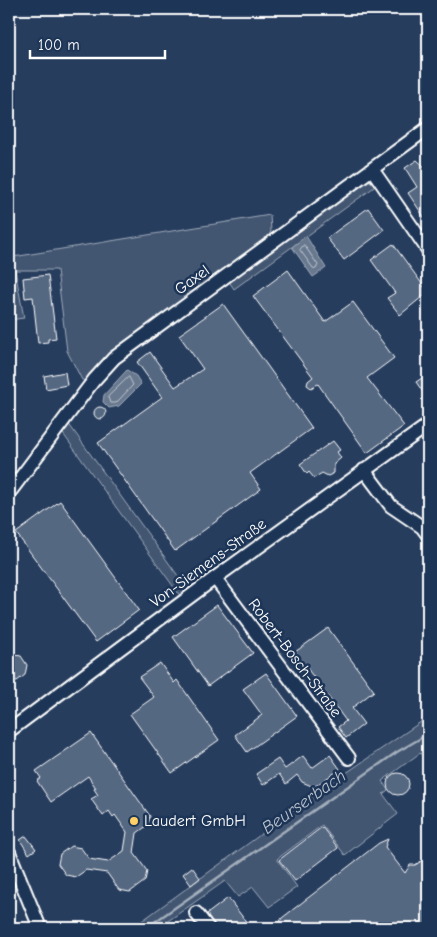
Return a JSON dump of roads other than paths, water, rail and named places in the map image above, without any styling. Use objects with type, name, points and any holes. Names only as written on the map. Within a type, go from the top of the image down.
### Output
[{"type":"street","name":"Gaxel","points":[[9,493],[94,380],[114,358],[428,128]]},
{"type":"street","points":[[372,169],[428,250]]},
{"type":"street","name":"Von-Siemens-Straße","points":[[9,730],[215,578],[428,425]]},
{"type":"street","points":[[364,470],[391,506],[422,527],[428,535]]},
{"type":"street","name":"Robert-Bosch-Straße","points":[[215,578],[348,758]]},
{"type":"street","points":[[9,852],[40,928]]},
{"type":"street","points":[[196,913],[208,928]]},
{"type":"water","points":[[306,236],[326,268],[313,277],[292,247]]},
{"type":"water","points":[[127,370],[136,376],[141,384],[119,406],[109,408],[103,402],[104,395]]},
{"type":"waterway","name":"Beurserbach","points":[[146,928],[397,752],[428,734]]},
{"type":"place","name":"Laudert GmbH","points":[[134,821]]}]
